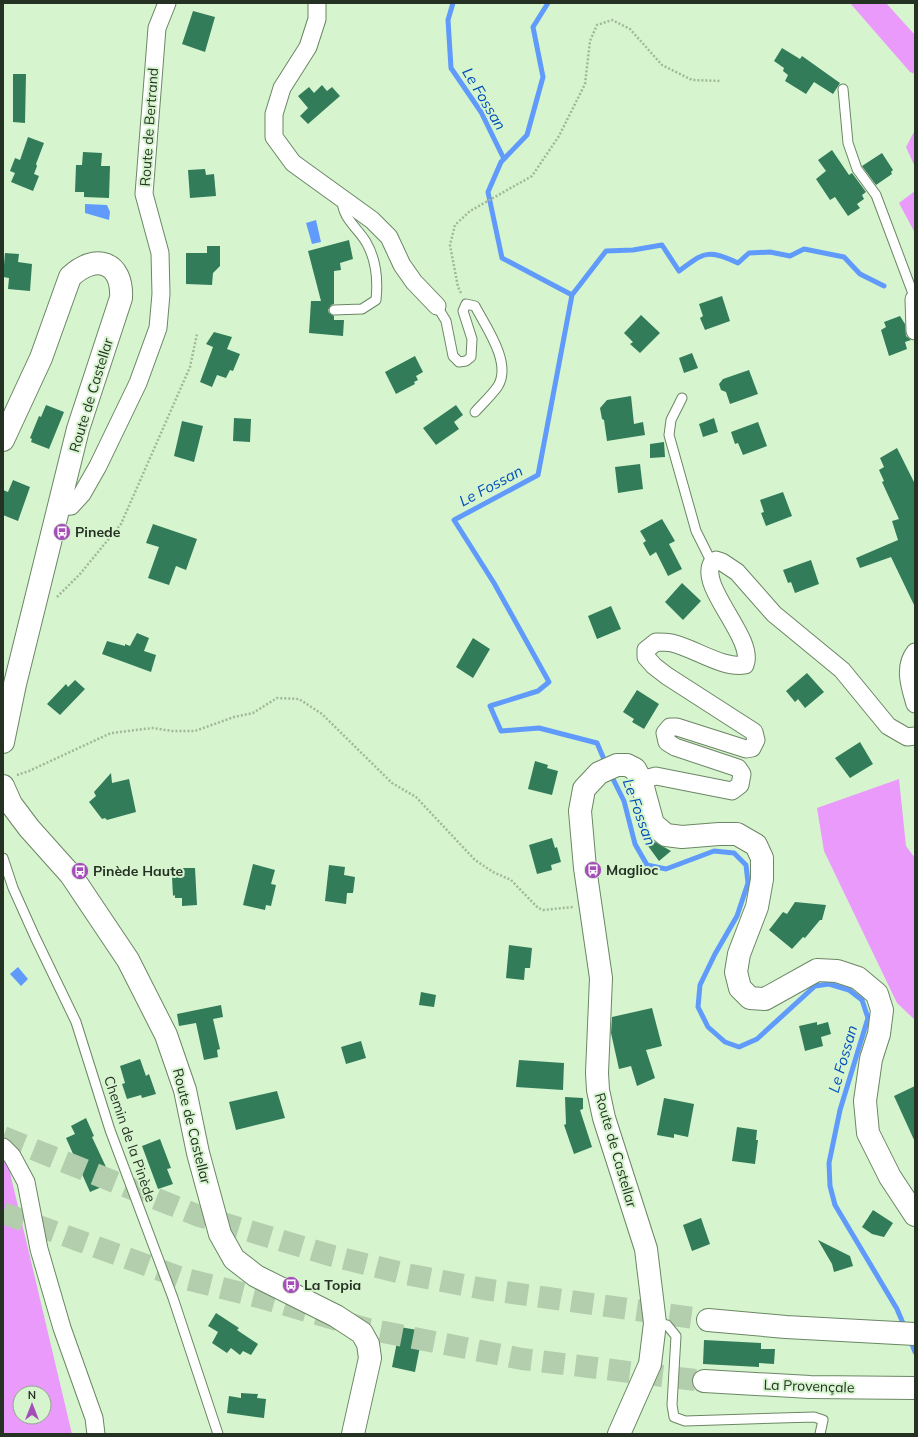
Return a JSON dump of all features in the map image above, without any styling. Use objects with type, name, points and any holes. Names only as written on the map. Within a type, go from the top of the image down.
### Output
[{"type":"main road","name":"Route de Castellar","points":[[3,440],[41,358],[70,277],[78,270],[91,263],[103,263],[116,272],[122,284],[121,298],[78,429],[43,565],[3,742]]},
{"type":"main road","name":"Route de Castellar","points":[[619,1434],[650,1364],[655,1323],[646,1249],[604,1118],[596,1073],[601,978],[580,811],[584,789],[608,769],[627,764],[635,769],[641,780],[653,824],[666,835],[682,838],[719,834],[737,834],[756,845],[762,858],[762,879],[757,907],[739,954],[736,972],[740,988],[750,998],[765,999],[817,970],[837,971],[858,978],[877,994],[882,1010],[879,1034],[871,1059],[865,1101],[868,1133],[890,1177],[915,1215]]},
{"type":"main road","name":"Route de Castellar","points":[[9,781],[11,804],[71,875],[128,960],[166,1035],[185,1090],[198,1153],[220,1234],[234,1259],[256,1276],[336,1316],[362,1333],[368,1344],[370,1358],[353,1434]]},
{"type":"main road","points":[[708,1320],[786,1327],[915,1334]]},
{"type":"main road","name":"La Provençale","points":[[704,1381],[810,1387],[915,1388]]},
{"type":"street","name":"Route de Bertrand","points":[[59,506],[71,506],[82,494],[98,466],[138,383],[158,328],[162,294],[160,253],[144,194],[157,28],[167,3]]},
{"type":"street","points":[[318,3],[317,19],[308,47],[282,88],[274,114],[274,137],[293,163],[372,220],[389,237],[402,265],[414,282],[437,306]]},
{"type":"street","points":[[914,299],[915,331]]},
{"type":"street","points":[[641,780],[656,776],[732,791],[740,786],[742,774],[738,768],[676,747],[667,742],[665,733],[670,727],[677,727],[746,749],[752,748],[756,740],[754,732],[667,676],[654,666],[646,657],[646,650],[656,642],[672,643],[726,663],[739,666],[745,665],[747,660],[746,652],[732,620],[708,574],[712,563],[716,560],[722,562],[737,572],[774,614],[842,670],[888,726],[907,737],[915,736]]},
{"type":"street","points":[[915,652],[909,659],[908,681],[915,704]]},
{"type":"street","points":[[3,1147],[12,1156],[26,1182],[43,1264],[62,1328],[94,1418],[96,1434]]},
{"type":"lane","points":[[843,89],[848,143],[857,169],[876,195],[914,299]]},
{"type":"lane","points":[[334,310],[362,309],[376,300],[378,280],[366,243],[342,210],[342,199]]},
{"type":"lane","points":[[437,306],[446,321],[453,356],[459,362],[466,361],[471,357],[472,339],[463,311],[466,304],[475,306],[497,347],[503,370],[498,386],[475,412]]},
{"type":"lane","points":[[682,398],[671,420],[669,435],[696,531],[712,563]]},
{"type":"lane","name":"Chemin de la Pinède","points":[[3,858],[13,888],[34,937],[76,1022],[110,1130],[173,1298],[218,1434]]},
{"type":"lane","points":[[655,1323],[667,1325],[676,1336],[672,1405],[674,1417],[685,1421],[814,1417],[824,1420],[820,1434]]},
{"type":"path","points":[[466,304],[458,287],[450,246],[455,225],[470,211],[532,176],[559,136],[585,84],[590,41],[596,25],[612,20],[630,29],[662,65],[692,80],[720,81]]},
{"type":"path","points":[[52,602],[80,574],[121,524],[190,367],[197,334]]},
{"type":"path","points":[[9,781],[111,733],[153,728],[172,731],[195,731],[234,717],[253,713],[277,698],[299,699],[322,714],[392,783],[416,797],[475,860],[493,872],[511,880],[538,908],[544,910],[591,906]]},
{"type":"shaded area","points":[[850,3],[886,3],[915,35],[915,74],[910,72]]},
{"type":"shaded area","points":[[915,130],[915,167],[906,147]]},
{"type":"shaded area","points":[[915,191],[915,233],[899,203]]},
{"type":"shaded area","points":[[899,779],[906,846],[915,858],[915,1020],[897,1003],[824,851],[817,808]]},
{"type":"shaded area","points":[[3,1143],[72,1434],[3,1434]]},
{"type":"water","points":[[85,204],[107,205],[110,212],[109,220],[85,213]]},
{"type":"water","points":[[316,220],[321,242],[312,244],[306,223]]},
{"type":"water","points":[[18,967],[28,979],[21,986],[10,974]]},
{"type":"building","points":[[193,11],[215,17],[205,52],[182,44]]},
{"type":"building","points":[[782,48],[800,59],[802,56],[840,83],[833,94],[814,82],[806,94],[785,81],[788,75],[783,71],[784,68],[774,61]]},
{"type":"building","points":[[13,74],[26,74],[25,123],[13,122]]},
{"type":"building","points":[[322,85],[327,91],[332,87],[340,96],[308,124],[300,116],[308,108],[298,96],[309,87],[314,93]]},
{"type":"building","points":[[28,137],[44,143],[36,164],[37,166],[34,174],[39,176],[33,191],[11,182],[15,173],[10,171],[15,158],[20,160]]},
{"type":"building","points":[[832,150],[849,175],[852,173],[866,192],[862,195],[864,199],[857,204],[860,208],[848,216],[835,197],[830,200],[816,179],[826,171],[818,160]]},
{"type":"building","points":[[83,152],[102,153],[101,166],[110,166],[109,198],[84,197],[84,192],[75,192],[76,165],[82,165]]},
{"type":"building","points":[[882,153],[893,170],[891,172],[892,174],[876,185],[862,166]]},
{"type":"building","points":[[205,169],[206,175],[214,174],[216,196],[190,198],[188,170]]},
{"type":"building","points":[[349,240],[353,259],[340,263],[341,270],[334,271],[334,304],[331,305],[328,310],[329,313],[334,316],[334,320],[344,320],[343,336],[309,333],[311,301],[321,301],[308,251]]},
{"type":"building","points":[[207,246],[220,246],[220,266],[213,273],[212,285],[186,284],[186,253],[207,253]]},
{"type":"building","points":[[5,253],[19,254],[18,262],[32,264],[30,291],[8,289],[9,278],[3,277]]},
{"type":"building","points":[[722,296],[730,321],[705,330],[700,318],[703,316],[699,304]]},
{"type":"building","points":[[641,315],[660,333],[640,353],[630,344],[633,342],[624,333]]},
{"type":"building","points":[[900,316],[905,324],[906,336],[911,340],[905,342],[907,349],[889,356],[881,330],[886,327],[884,322]]},
{"type":"building","points":[[214,332],[232,337],[227,349],[240,354],[233,371],[230,370],[226,378],[217,375],[212,387],[200,382],[213,347],[206,344]]},
{"type":"building","points":[[692,353],[698,368],[684,373],[679,358]]},
{"type":"building","points":[[415,356],[423,372],[416,376],[418,380],[414,382],[415,384],[396,394],[385,372]]},
{"type":"building","points":[[749,370],[758,394],[730,404],[726,392],[721,390],[719,384],[723,379]]},
{"type":"building","points":[[631,396],[634,424],[643,422],[645,435],[607,441],[604,420],[602,419],[600,408],[607,400]]},
{"type":"building","points":[[46,405],[64,412],[49,449],[31,442],[32,439],[30,438],[39,416],[41,417]]},
{"type":"building","points":[[456,405],[463,415],[454,422],[459,429],[436,445],[423,428]]},
{"type":"building","points":[[234,418],[251,419],[250,442],[233,441]]},
{"type":"building","points":[[714,418],[718,432],[703,437],[699,424]]},
{"type":"building","points":[[182,421],[203,426],[194,462],[174,456]]},
{"type":"building","points":[[758,422],[767,446],[743,455],[738,443],[735,444],[731,432]]},
{"type":"building","points":[[664,442],[665,457],[650,458],[650,444]]},
{"type":"building","points":[[897,448],[915,484],[915,607],[891,557],[860,568],[856,558],[898,540],[892,521],[899,519],[882,482],[884,481],[879,470],[884,467],[880,458]]},
{"type":"building","points":[[640,464],[643,489],[618,493],[615,467]]},
{"type":"building","points":[[13,480],[30,487],[18,521],[3,515],[3,490],[8,492]]},
{"type":"building","points":[[783,492],[792,516],[766,526],[761,513],[764,512],[760,500]]},
{"type":"building","points":[[662,519],[675,541],[669,544],[682,569],[668,576],[656,552],[650,556],[643,543],[646,541],[640,531]]},
{"type":"building","points":[[153,524],[197,539],[186,570],[176,566],[169,585],[148,578],[159,547],[146,543]]},
{"type":"building","points":[[811,560],[819,584],[795,593],[791,582],[788,583],[783,570]]},
{"type":"building","points":[[682,583],[701,601],[683,620],[665,602]]},
{"type":"building","points":[[611,606],[621,629],[597,639],[588,616]]},
{"type":"building","points":[[137,633],[149,638],[144,651],[156,655],[151,672],[102,654],[107,641],[130,646]]},
{"type":"building","points":[[473,638],[490,649],[473,678],[456,667]]},
{"type":"building","points":[[807,673],[824,692],[805,708],[798,699],[795,702],[786,691]]},
{"type":"building","points":[[75,680],[85,689],[60,715],[47,704],[66,684],[68,687]]},
{"type":"building","points":[[637,690],[659,704],[644,729],[632,722],[634,719],[623,712]]},
{"type":"building","points":[[860,742],[873,764],[850,778],[835,758]]},
{"type":"building","points":[[535,761],[548,765],[547,768],[558,771],[552,795],[528,789]]},
{"type":"building","points":[[111,773],[112,783],[129,779],[136,812],[107,820],[105,818],[102,819],[89,802],[96,796],[94,792]]},
{"type":"building","points":[[552,838],[555,848],[557,847],[561,862],[551,865],[552,870],[537,874],[529,845]]},
{"type":"building","points":[[655,842],[671,851],[659,861],[648,846]]},
{"type":"building","points":[[253,864],[275,870],[271,884],[276,885],[271,906],[266,905],[265,910],[243,905]]},
{"type":"building","points":[[329,865],[345,867],[344,875],[355,877],[353,893],[347,893],[346,904],[325,901]]},
{"type":"building","points":[[180,868],[195,868],[197,905],[182,906],[182,898],[175,898],[175,895],[173,896],[172,877],[175,877],[175,870]]},
{"type":"building","points":[[795,902],[826,905],[822,920],[820,920],[805,938],[803,937],[792,949],[769,930],[783,912],[787,914]]},
{"type":"building","points":[[509,945],[532,948],[530,968],[525,968],[524,980],[506,978]]},
{"type":"building","points":[[421,992],[436,995],[434,1007],[419,1005]]},
{"type":"building","points":[[221,1005],[223,1017],[213,1019],[220,1049],[217,1050],[218,1057],[204,1060],[196,1023],[179,1026],[177,1014]]},
{"type":"building","points":[[652,1008],[662,1046],[646,1050],[655,1078],[637,1086],[631,1066],[619,1069],[611,1033],[612,1017]]},
{"type":"building","points":[[817,1022],[817,1025],[828,1022],[831,1034],[821,1037],[823,1046],[805,1051],[799,1026]]},
{"type":"building","points":[[361,1041],[366,1058],[346,1064],[341,1047]]},
{"type":"building","points":[[140,1059],[146,1076],[149,1074],[156,1094],[142,1098],[141,1095],[127,1099],[122,1084],[125,1083],[120,1066]]},
{"type":"building","points":[[519,1060],[564,1063],[563,1090],[516,1087]]},
{"type":"building","points":[[915,1086],[915,1142],[894,1096]]},
{"type":"building","points":[[277,1091],[285,1118],[236,1130],[229,1102]]},
{"type":"building","points":[[565,1097],[583,1098],[583,1109],[580,1110],[592,1147],[574,1154],[564,1125],[566,1124]]},
{"type":"building","points":[[664,1098],[694,1104],[688,1137],[674,1134],[674,1138],[657,1135]]},
{"type":"building","points":[[86,1118],[94,1136],[92,1137],[113,1182],[90,1192],[66,1138],[75,1134],[71,1126]]},
{"type":"building","points":[[737,1127],[757,1130],[756,1140],[758,1140],[755,1164],[732,1161]]},
{"type":"building","points":[[160,1139],[171,1168],[167,1169],[173,1184],[158,1189],[142,1146]]},
{"type":"building","points":[[873,1210],[893,1223],[884,1237],[872,1234],[862,1227]]},
{"type":"building","points":[[701,1218],[710,1244],[692,1251],[683,1225]]},
{"type":"building","points":[[818,1240],[850,1256],[853,1266],[834,1272],[832,1264]]},
{"type":"building","points":[[216,1313],[239,1328],[237,1330],[258,1344],[251,1355],[243,1351],[240,1355],[231,1348],[227,1353],[212,1343],[218,1332],[208,1326]]},
{"type":"building","points":[[400,1327],[423,1331],[415,1372],[392,1367]]},
{"type":"building","points":[[704,1340],[761,1343],[761,1349],[775,1349],[774,1364],[759,1363],[759,1367],[703,1364]]},
{"type":"building","points":[[241,1393],[258,1394],[257,1398],[266,1399],[264,1418],[227,1413],[229,1396],[241,1398]]},
{"type":"waterway","name":"Le Fossan","points":[[453,3],[448,20],[451,68],[481,112],[504,159]]},
{"type":"waterway","points":[[548,3],[533,27],[543,77],[527,135],[501,162],[488,192],[502,258],[572,295]]},
{"type":"waterway","name":"Le Fossan","points":[[606,764],[597,743],[539,728],[501,731],[490,706],[538,691],[549,682],[494,583],[454,520],[538,475],[572,295],[606,251],[633,250],[662,245],[679,271],[701,256],[713,254],[738,263],[749,253],[770,252],[790,256],[804,249],[844,257],[860,274],[884,286]]},
{"type":"waterway","name":"Le Fossan","points":[[610,773],[624,801],[635,844],[647,865],[666,869],[714,851],[734,853],[746,865],[748,883],[737,916],[715,954],[700,985],[698,1007],[708,1027],[725,1042],[739,1047],[757,1039],[815,986],[829,984],[849,990],[862,1000],[868,1018],[840,1110],[829,1163],[830,1186],[835,1205],[897,1309],[905,1328]]},
{"type":"waterway","name":"Le Fossan","points":[[910,1339],[915,1352]]},
{"type":"tunnel","points":[[3,1137],[199,1216],[333,1256],[406,1274],[484,1289],[708,1320]]},
{"type":"tunnel","points":[[3,1213],[182,1278],[262,1298],[368,1329],[522,1359],[704,1381]]},
{"type":"place","name":"Pinede","points":[[62,532]]},
{"type":"place","name":"Maglioc","points":[[593,870]]},
{"type":"place","name":"Pinède Haute","points":[[80,871]]},
{"type":"place","name":"La Topia","points":[[291,1285]]}]
